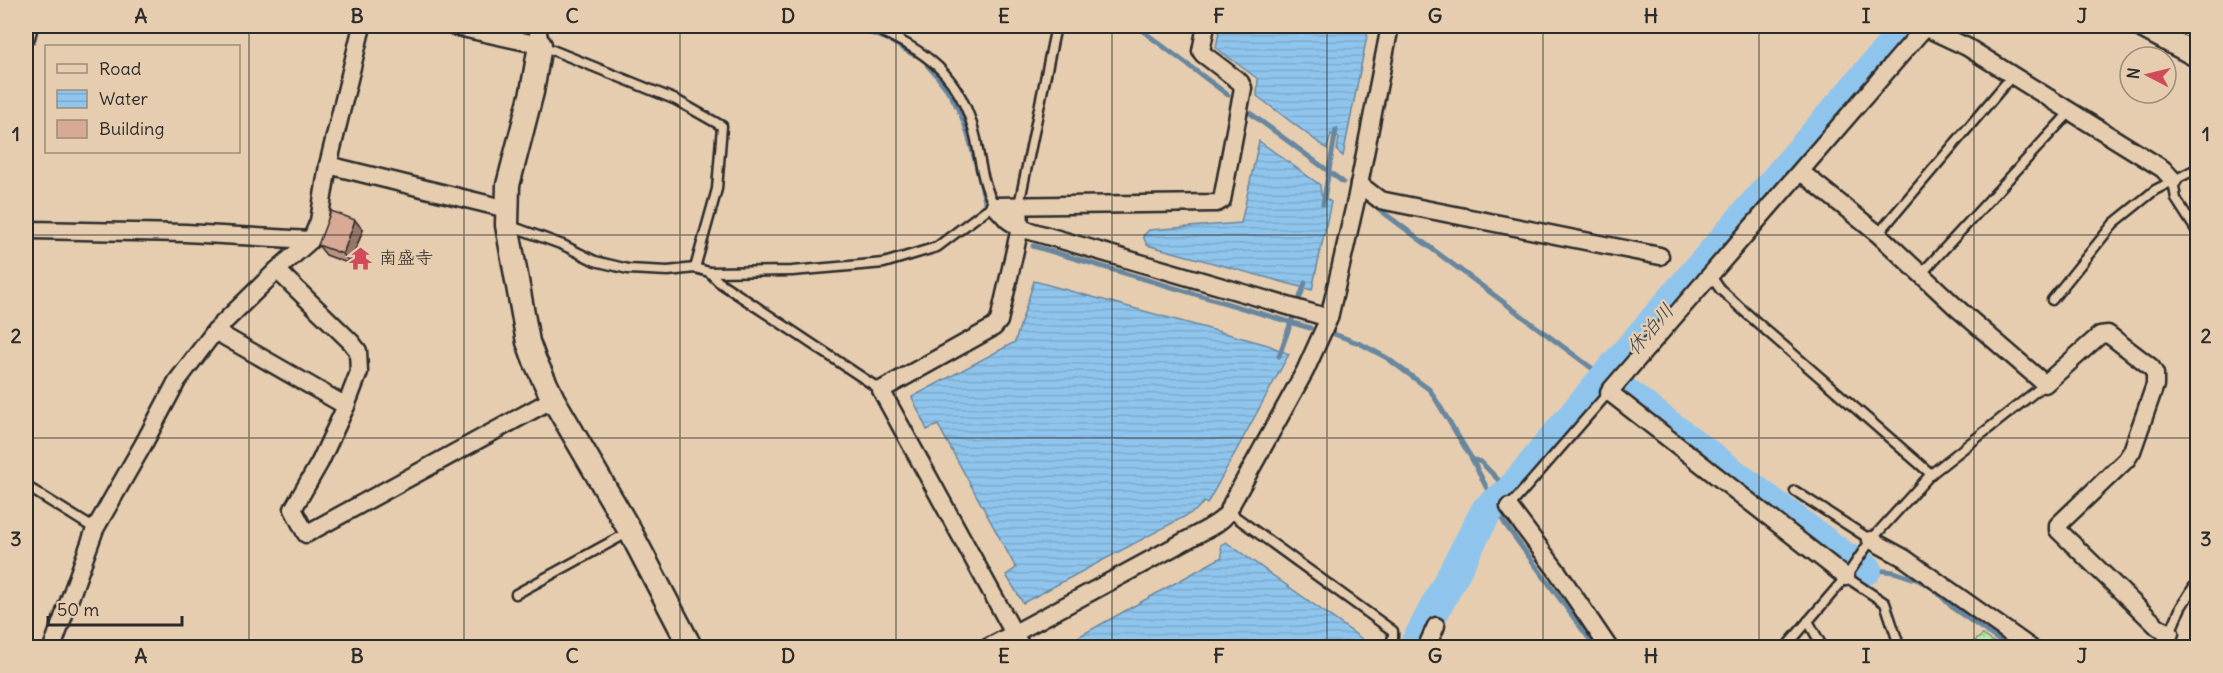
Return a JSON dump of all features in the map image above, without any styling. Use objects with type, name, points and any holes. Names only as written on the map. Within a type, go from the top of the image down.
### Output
[{"type":"street","points":[[26,37],[29,26]]},
{"type":"street","points":[[52,648],[95,529],[177,381],[215,331],[311,240],[319,221],[328,165],[362,26]]},
{"type":"street","points":[[453,26],[538,35],[532,92],[508,185],[507,217],[528,342],[553,399],[630,531],[691,648]]},
{"type":"street","points":[[995,206],[1217,203],[1222,200],[1243,88],[1240,82],[1201,51],[1206,26]]},
{"type":"street","points":[[987,648],[1209,528],[1230,512],[1232,503],[1305,371],[1329,318],[1359,184],[1390,26]]},
{"type":"street","points":[[1846,576],[1609,392],[1801,172],[1924,26],[1967,47],[2163,169],[2173,180]]},
{"type":"street","points":[[2142,26],[2198,56]]},
{"type":"street","points":[[2190,26],[2198,29]]},
{"type":"street","points":[[328,165],[507,217]]},
{"type":"street","points":[[1801,172],[1878,234],[1957,308],[2046,384],[2100,335],[2108,334],[2151,367],[2155,374],[2155,385],[2132,451],[2126,460],[2058,525],[2058,530],[2158,627],[2167,640]]},
{"type":"street","points":[[1359,184],[1380,200],[1660,256]]},
{"type":"street","points":[[1019,205],[1020,228],[999,321],[994,327],[881,390],[1022,648]]},
{"type":"street","points":[[995,206],[1008,220],[1020,228],[1329,318]]},
{"type":"street","points":[[27,231],[185,233],[311,240]]},
{"type":"street","points":[[277,270],[351,342],[358,351],[360,365],[346,406],[320,462],[293,509],[306,534],[553,399]]},
{"type":"street","points":[[215,331],[346,406]]},
{"type":"street","points":[[1509,507],[1557,571],[1609,648]]},
{"type":"street","points":[[1871,540],[1904,558],[2031,648]]},
{"type":"street","points":[[1426,648],[1436,626]]},
{"type":"lane","points":[[507,217],[595,261],[628,269],[668,271],[695,268],[709,272],[792,271],[884,263],[937,247],[986,210],[995,206],[988,193],[968,113],[955,87],[931,60],[919,50],[869,26]]},
{"type":"lane","points":[[1019,205],[1056,26]]},
{"type":"lane","points":[[538,35],[676,100],[722,126],[717,189],[695,268]]},
{"type":"lane","points":[[1878,234],[2012,76]]},
{"type":"lane","points":[[1922,273],[2070,112]]},
{"type":"lane","points":[[2052,300],[2114,223],[2155,190],[2198,168]]},
{"type":"lane","points":[[2173,180],[2176,199],[2198,233]]},
{"type":"lane","points":[[709,272],[719,282],[881,390]]},
{"type":"lane","points":[[1711,276],[1720,289],[1745,312],[1931,474]]},
{"type":"lane","points":[[1785,648],[1846,576],[1871,540],[1931,474],[2046,384]]},
{"type":"lane","points":[[1509,507],[1609,392]]},
{"type":"lane","points":[[26,486],[95,529]]},
{"type":"lane","points":[[1795,491],[1871,540]]},
{"type":"lane","points":[[1230,512],[1393,631],[1389,648]]},
{"type":"lane","points":[[516,594],[630,531]]},
{"type":"lane","points":[[1846,576],[1885,603],[1900,648]]},
{"type":"lane","points":[[2167,640],[2181,607],[2198,580]]},
{"type":"lane","points":[[1808,621],[1823,648]]},
{"type":"green space","points":[[1983,635],[2001,647],[1967,647]]},
{"type":"water","points":[[1220,26],[1369,26],[1343,156],[1337,151],[1339,138],[1331,134],[1327,149],[1257,96],[1258,79],[1216,48]]},
{"type":"water","points":[[1259,141],[1320,185],[1321,195],[1331,202],[1312,290],[1147,245],[1143,236],[1149,230],[1241,223]]},
{"type":"water","points":[[1034,281],[1268,345],[1289,354],[1207,504],[1204,502],[1195,511],[1023,603],[1006,575],[1016,568],[938,425],[927,430],[912,397],[1015,342]]},
{"type":"water","points":[[1226,542],[1365,641],[1362,647],[1060,647],[1222,557],[1221,545]]},
{"type":"building","points":[[331,211],[355,220],[343,254],[318,245]]},
{"type":"waterway","points":[[850,26],[887,39],[914,55]]},
{"type":"waterway","points":[[1136,26],[1228,95]]},
{"type":"waterway","name":"休泊川","points":[[1414,648],[1487,510],[1510,492],[1605,378],[1909,26]]},
{"type":"waterway","points":[[927,65],[941,81],[960,112],[985,201],[990,209]]},
{"type":"waterway","points":[[1250,113],[1343,182]]},
{"type":"waterway","points":[[1323,204],[1336,130]]},
{"type":"waterway","points":[[1372,204],[1605,378]]},
{"type":"waterway","points":[[1000,224],[1009,231]]},
{"type":"waterway","points":[[1033,246],[1310,328]]},
{"type":"waterway","points":[[1279,356],[1305,283]]},
{"type":"waterway","points":[[1334,334],[1361,344],[1387,358],[1430,390],[1472,459],[1505,524],[1596,648]]},
{"type":"waterway","points":[[1605,378],[1845,558],[1866,569]]},
{"type":"waterway","points":[[1472,459],[1481,462],[1510,492]]},
{"type":"waterway","points":[[1866,569],[1894,572],[1933,588],[1954,609],[2010,648]]},
{"type":"place","name":"南盛寺","points":[[361,258]]}]
